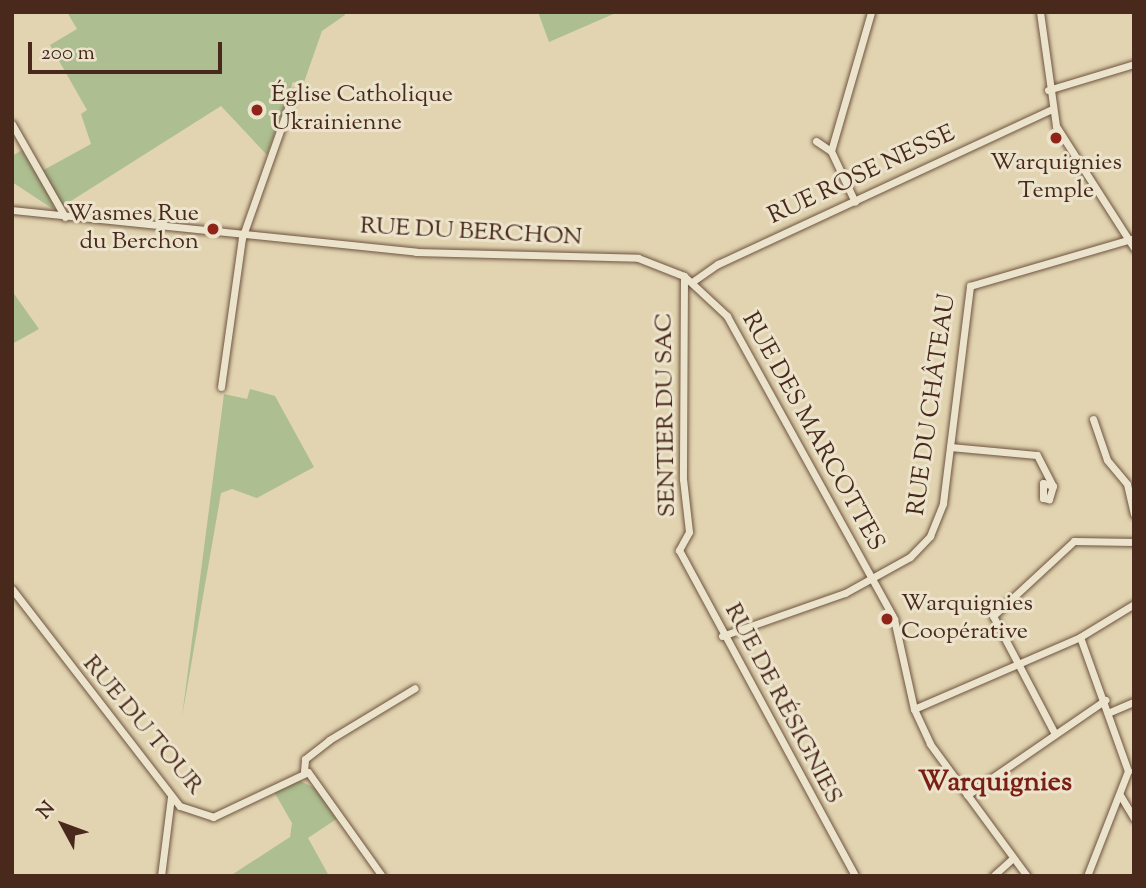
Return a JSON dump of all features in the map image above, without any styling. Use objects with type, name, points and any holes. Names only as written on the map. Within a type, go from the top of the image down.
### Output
[{"type":"street","points":[[831,151],[871,12]]},
{"type":"street","points":[[1040,12],[1048,90],[1063,139],[1130,238],[1134,248]]},
{"type":"street","points":[[1048,90],[1134,64]]},
{"type":"street","points":[[221,387],[242,238],[293,94]]},
{"type":"street","name":"RUE ROSE NESSE","points":[[692,282],[704,271],[1052,109]]},
{"type":"street","points":[[12,124],[65,217]]},
{"type":"street","points":[[816,141],[831,151],[855,201]]},
{"type":"street","name":"RUE DU BERCHON","points":[[12,210],[242,238],[416,252],[638,258],[684,276],[692,282]]},
{"type":"street","name":"RUE DU CHÂTEAU","points":[[872,579],[916,552],[933,532],[950,447],[970,286],[1130,238]]},
{"type":"street","name":"SENTIER DU SAC","points":[[679,550],[689,531],[683,479],[684,276]]},
{"type":"street","name":"RUE DES MARCOTTES","points":[[692,282],[727,316],[872,579],[722,636]]},
{"type":"street","points":[[1093,419],[1107,460],[1127,484],[1134,514]]},
{"type":"street","points":[[950,447],[1037,455],[1053,486]]},
{"type":"street","points":[[1055,734],[992,617],[1074,541],[1134,542]]},
{"type":"street","name":"RUE DE RÉSIGNIES","points":[[679,550],[722,636],[855,876]]},
{"type":"street","points":[[872,579],[900,634],[914,709],[967,795],[1027,876]]},
{"type":"street","name":"RUE DU TOUR","points":[[12,589],[171,797],[191,814],[213,817],[304,771]]},
{"type":"street","points":[[914,709],[1020,668],[1080,637],[1134,604]]},
{"type":"street","points":[[1080,637],[1110,712],[1128,771],[1087,876]]},
{"type":"street","points":[[382,876],[324,788],[304,771],[305,759],[329,740],[415,688]]},
{"type":"street","points":[[967,795],[1105,700]]},
{"type":"street","points":[[1110,712],[1134,702]]},
{"type":"street","points":[[1120,795],[1134,818]]},
{"type":"street","points":[[161,876],[171,797]]},
{"type":"street","points":[[993,876],[1012,859]]},
{"type":"green space","points":[[67,12],[344,12],[345,15],[322,31],[303,85],[293,82],[267,155],[221,106],[63,206],[40,172],[91,144],[81,114],[87,110],[50,45],[77,29]]},
{"type":"green space","points":[[538,12],[618,12],[549,42]]},
{"type":"green space","points":[[22,150],[54,204],[53,209],[12,182],[12,156]]},
{"type":"green space","points":[[12,291],[39,329],[12,344]]},
{"type":"green space","points":[[250,389],[275,396],[314,467],[257,498],[232,489],[221,493],[182,717],[224,394],[247,399]]},
{"type":"green space","points":[[296,779],[317,789],[338,818],[308,838],[329,876],[230,876],[290,837],[292,823],[273,790]]},
{"type":"place","name":"Église Catholique Ukrainienne","points":[[257,110]]},
{"type":"place","name":"Warquignies Temple","points":[[1056,138]]},
{"type":"place","name":"Wasmes Rue du Berchon","points":[[213,229]]},
{"type":"place","name":"Warquignies Coopérative","points":[[887,619]]},
{"type":"district","name":"Warquignies","points":[[995,783]]}]
